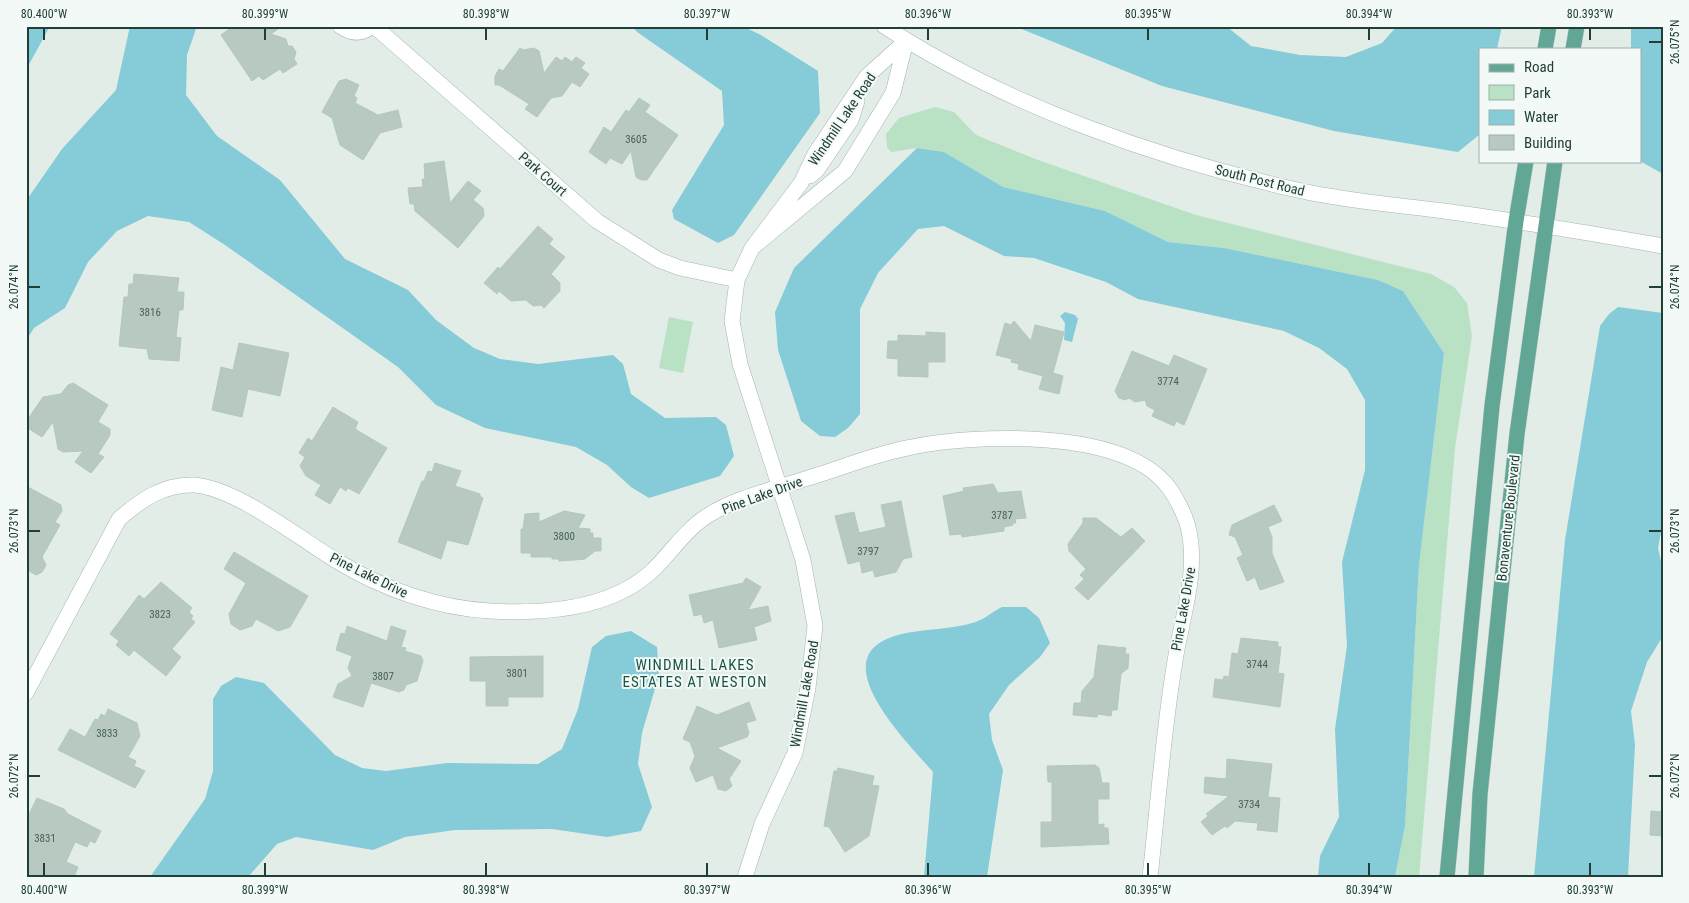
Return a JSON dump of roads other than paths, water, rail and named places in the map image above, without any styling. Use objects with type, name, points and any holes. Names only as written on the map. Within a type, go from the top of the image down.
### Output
[{"type":"main road","points":[[1545,48],[1548,26]]},
{"type":"main road","points":[[1573,48],[1577,26]]},
{"type":"main road","name":"Bonaventure Boulevard","points":[[1447,877],[1492,406],[1516,221],[1526,162]]},
{"type":"main road","name":"Bonaventure Boulevard","points":[[1476,877],[1480,794],[1517,434],[1544,226],[1555,162]]},
{"type":"street","name":"Park Court","points":[[340,26],[353,33],[373,26],[597,221],[660,260],[680,268],[736,280]]},
{"type":"street","name":"South Post Road","points":[[884,26],[906,41],[1025,102],[1128,141],[1224,172],[1304,192],[1516,221],[1663,246]]},
{"type":"street","name":"Windmill Lake Road","points":[[752,248],[844,171],[893,93],[906,41]]},
{"type":"street","name":"Windmill Lake Road","points":[[745,877],[762,824],[795,753],[808,688],[815,626],[802,560],[740,364],[732,321],[736,280],[752,248],[801,183],[815,154],[867,76],[906,41]]},
{"type":"street","name":"Pine Lake Drive","points":[[26,693],[119,519],[142,500],[156,492],[174,487],[197,485],[222,492],[244,502],[341,564],[425,601],[488,611],[548,609],[612,597],[650,572],[706,517],[742,499],[911,447],[991,438],[1053,440],[1114,452],[1135,461],[1166,484],[1186,521],[1191,544],[1192,568],[1174,664],[1150,877]]},
{"type":"water","points":[[26,26],[50,26],[26,70]]},
{"type":"water","points":[[130,26],[197,26],[187,55],[186,95],[217,136],[280,180],[345,259],[408,290],[436,320],[474,348],[500,359],[538,364],[613,355],[623,364],[631,394],[665,418],[716,417],[726,425],[734,456],[720,476],[649,498],[631,487],[607,465],[576,447],[485,428],[436,405],[398,367],[225,245],[189,222],[148,216],[117,231],[88,262],[65,308],[34,328],[26,341],[26,201],[62,149],[116,90]]},
{"type":"water","points":[[632,26],[742,26],[761,35],[818,71],[820,113],[734,235],[718,243],[674,219],[672,210],[724,125],[722,91],[637,32]]},
{"type":"water","points":[[1014,26],[1226,26],[1251,46],[1300,55],[1346,57],[1382,43],[1397,26],[1502,26],[1497,48],[1479,48],[1479,135],[1458,152],[1334,131],[1162,86]]},
{"type":"water","points":[[1631,26],[1663,26],[1663,174],[1642,162],[1642,48],[1631,48]]},
{"type":"water","points":[[917,148],[944,152],[1003,187],[1105,211],[1168,242],[1224,248],[1378,280],[1403,291],[1444,353],[1419,565],[1405,826],[1395,877],[1318,877],[1320,856],[1339,817],[1335,729],[1347,646],[1342,562],[1365,470],[1365,400],[1347,369],[1319,348],[1284,331],[1138,299],[1106,282],[1034,258],[1004,256],[944,226],[918,229],[878,273],[860,309],[860,414],[848,428],[835,437],[820,436],[801,421],[778,350],[775,312],[794,268]]},
{"type":"water","points":[[1618,307],[1663,313],[1663,522],[1658,548],[1663,570],[1663,636],[1647,662],[1631,711],[1635,745],[1628,877],[1534,877],[1565,540],[1600,326],[1609,314]]},
{"type":"water","points":[[1065,312],[1075,315],[1078,319],[1072,342],[1064,340],[1065,323],[1060,316]]},
{"type":"water","points":[[1002,607],[1026,607],[1039,618],[1050,643],[1040,657],[1009,685],[989,714],[992,740],[1003,770],[987,877],[924,877],[933,772],[908,744],[879,705],[869,685],[866,666],[872,650],[889,638],[909,633],[962,626],[976,622]]},
{"type":"water","points":[[631,631],[657,647],[659,675],[642,733],[638,764],[652,807],[641,831],[607,837],[552,829],[455,830],[405,837],[373,850],[296,837],[277,844],[248,877],[150,877],[205,799],[213,771],[213,699],[221,686],[236,677],[264,683],[335,755],[362,768],[386,771],[447,763],[538,764],[562,749],[578,709],[592,647],[606,636]]},
{"type":"district","name":"WINDMILL LAKES ESTATES AT WESTON","points":[[695,674]]}]
